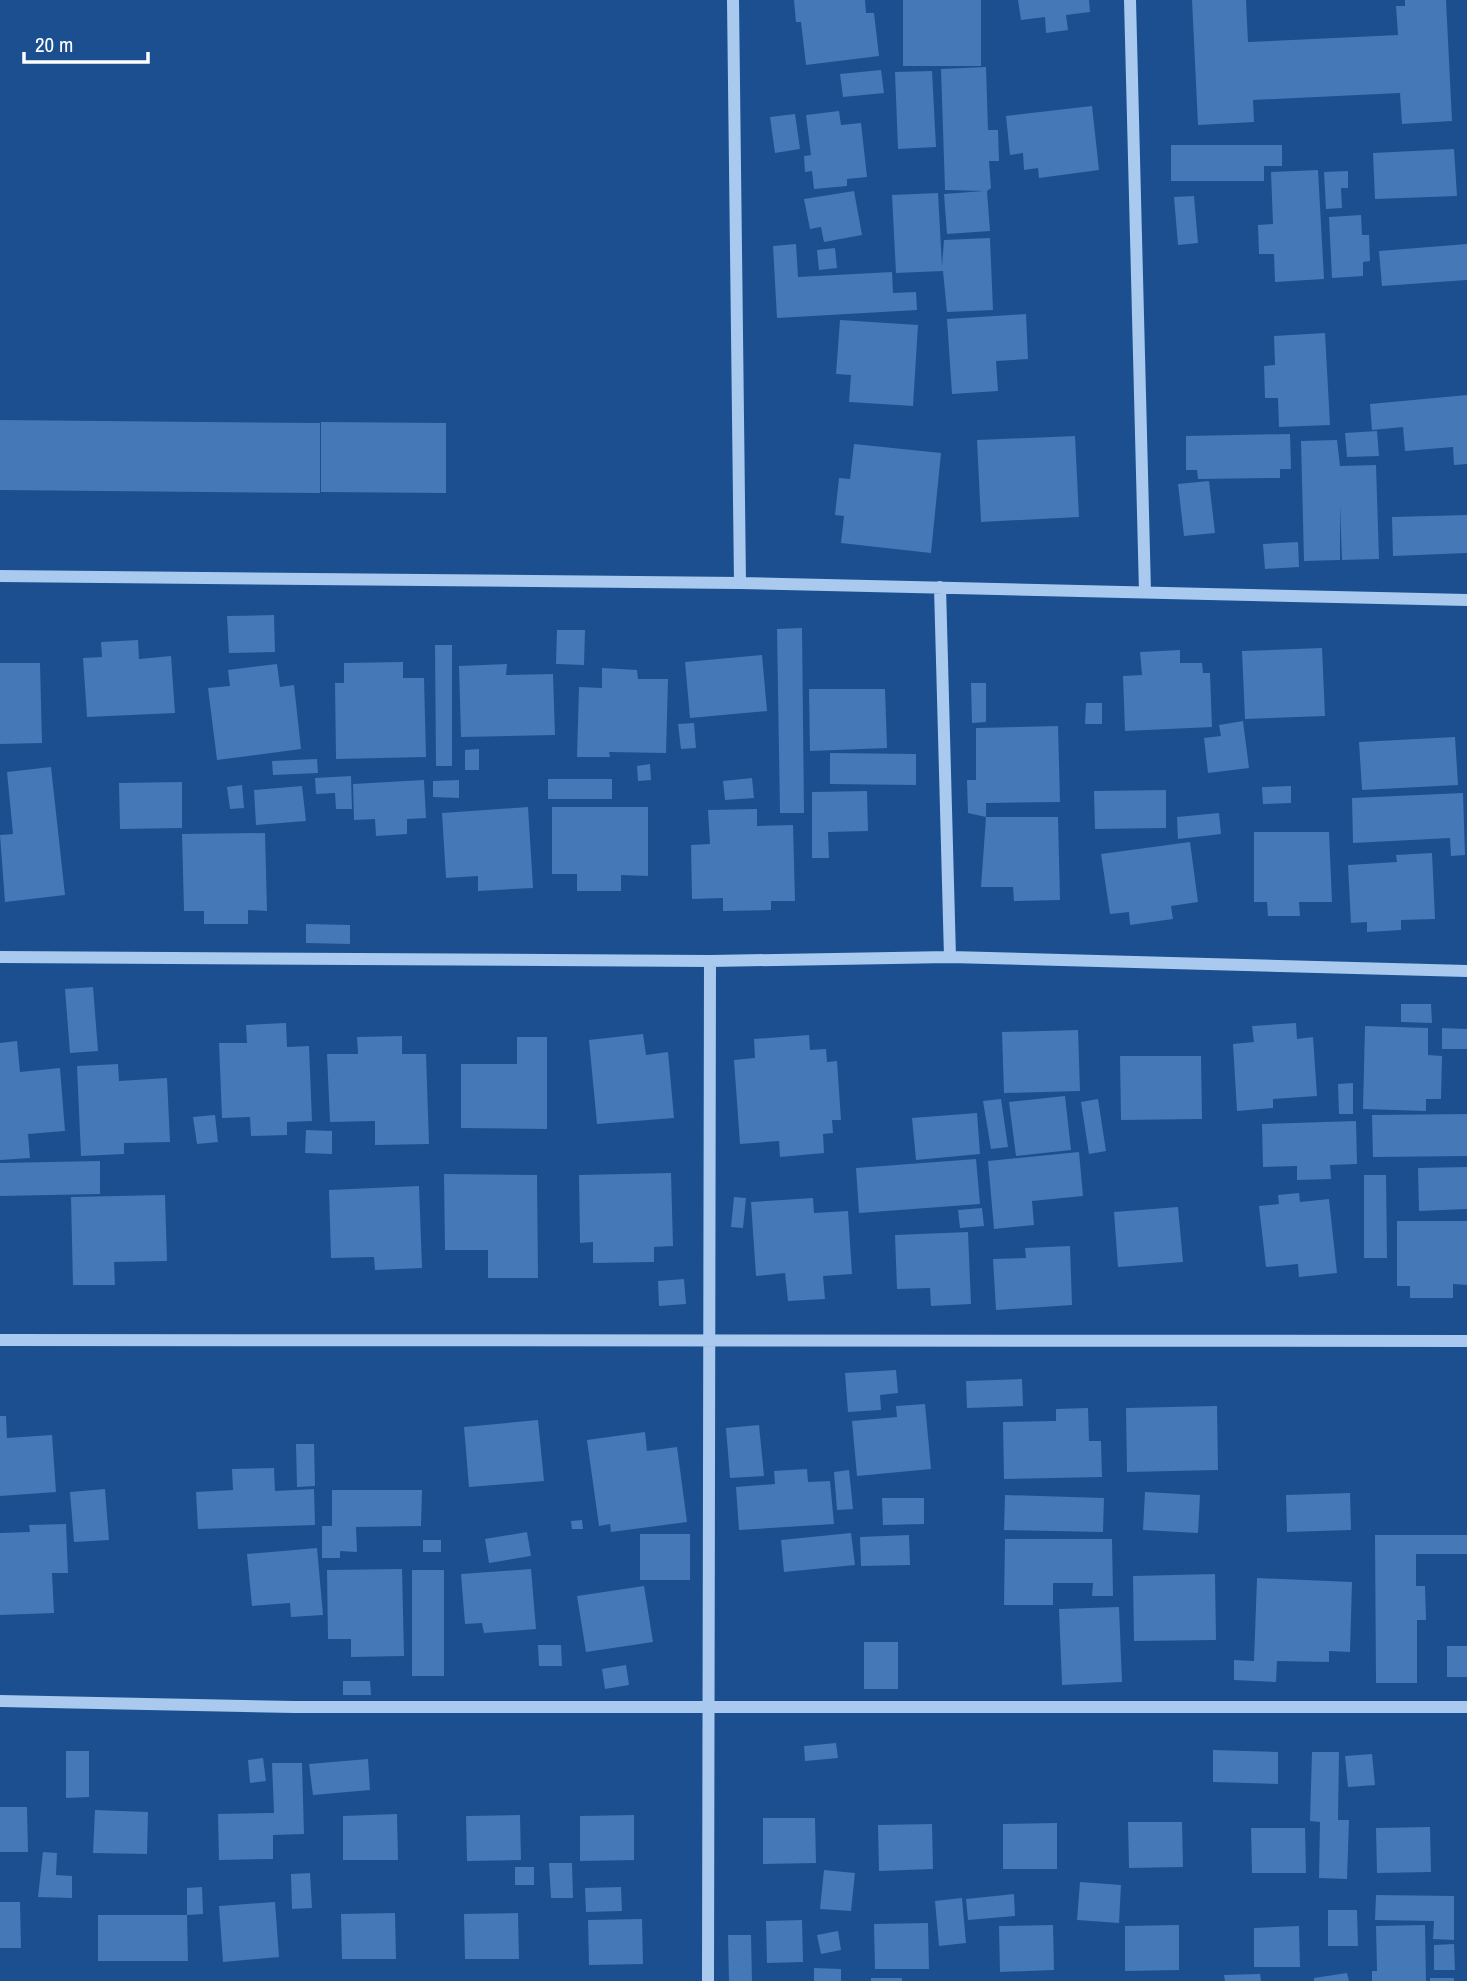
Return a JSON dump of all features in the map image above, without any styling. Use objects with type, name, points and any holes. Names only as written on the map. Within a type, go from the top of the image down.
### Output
[{"type":"street","points":[[733,0],[740,583]]},
{"type":"street","points":[[1130,0],[1145,592]]},
{"type":"street","points":[[0,576],[740,583],[1467,600]]},
{"type":"street","points":[[940,587],[950,957]]},
{"type":"street","points":[[0,957],[710,961],[950,957],[1467,971]]},
{"type":"street","points":[[708,1981],[710,961]]},
{"type":"street","points":[[0,1339],[1467,1341]]},
{"type":"street","points":[[0,1701],[295,1707],[1467,1707]]},
{"type":"building","points":[[794,0],[865,0],[866,13],[874,13],[879,56],[806,65],[801,22],[796,22]]},
{"type":"building","points":[[903,0],[981,0],[981,66],[903,66]]},
{"type":"building","points":[[1018,0],[1089,0],[1090,12],[1066,15],[1068,30],[1046,33],[1045,17],[1021,20]]},
{"type":"building","points":[[1192,0],[1246,0],[1248,42],[1398,35],[1396,6],[1405,6],[1405,0],[1446,0],[1452,121],[1402,124],[1400,93],[1253,100],[1254,122],[1198,125]]},
{"type":"building","points":[[986,67],[988,130],[998,130],[999,161],[989,161],[991,188],[987,191],[990,231],[947,234],[944,194],[984,191],[945,190],[941,69]]},
{"type":"building","points":[[881,70],[884,93],[843,97],[840,74]]},
{"type":"building","points":[[932,71],[936,147],[898,149],[895,72]]},
{"type":"building","points":[[1092,106],[1099,170],[1039,178],[1038,168],[1024,170],[1023,153],[1010,155],[1006,116]]},
{"type":"building","points":[[839,111],[841,125],[861,123],[867,177],[847,179],[847,186],[814,189],[812,171],[805,172],[804,156],[811,155],[806,115]]},
{"type":"building","points":[[795,114],[800,149],[775,153],[770,117]]},
{"type":"building","points":[[1171,145],[1282,145],[1282,166],[1264,166],[1264,181],[1171,181]]},
{"type":"building","points":[[1454,149],[1457,196],[1375,199],[1373,153]]},
{"type":"building","points":[[1318,170],[1324,279],[1275,282],[1274,254],[1259,254],[1258,225],[1273,224],[1271,172]]},
{"type":"building","points":[[1348,171],[1348,188],[1341,188],[1342,208],[1326,209],[1324,172]]},
{"type":"building","points":[[854,191],[862,235],[824,242],[821,227],[810,229],[804,199]]},
{"type":"building","points":[[938,193],[942,266],[944,240],[990,238],[993,310],[947,312],[943,271],[896,273],[892,195]]},
{"type":"building","points":[[1194,196],[1198,243],[1178,245],[1174,197]]},
{"type":"building","points":[[1361,215],[1362,235],[1369,235],[1370,261],[1363,262],[1363,276],[1332,278],[1329,217]]},
{"type":"building","points":[[796,244],[798,277],[892,272],[893,293],[916,292],[917,310],[777,318],[773,246]]},
{"type":"building","points":[[1467,244],[1467,280],[1382,286],[1379,251]]},
{"type":"building","points":[[835,248],[837,268],[819,270],[817,250]]},
{"type":"building","points":[[1026,314],[1028,359],[996,361],[998,391],[952,394],[947,319]]},
{"type":"building","points":[[840,320],[918,325],[913,406],[849,402],[851,375],[836,374]]},
{"type":"building","points":[[1325,333],[1330,425],[1279,427],[1278,398],[1265,398],[1264,366],[1275,365],[1274,336]]},
{"type":"building","points":[[1467,395],[1467,464],[1454,465],[1453,447],[1405,451],[1403,427],[1372,430],[1370,404]]},
{"type":"building","points":[[0,420],[320,423],[320,493],[0,490]]},
{"type":"building","points":[[321,422],[446,423],[446,493],[321,492]]},
{"type":"building","points":[[1377,431],[1379,456],[1347,457],[1345,433]]},
{"type":"building","points":[[1290,434],[1291,469],[1280,469],[1280,478],[1198,479],[1197,470],[1186,470],[1186,436]]},
{"type":"building","points":[[1075,436],[1079,517],[981,522],[977,440]]},
{"type":"building","points":[[1337,440],[1340,466],[1376,465],[1379,559],[1342,560],[1340,505],[1340,560],[1304,561],[1301,441]]},
{"type":"building","points":[[854,444],[941,453],[931,553],[841,543],[844,516],[835,515],[839,478],[850,479]]},
{"type":"building","points":[[1209,481],[1215,533],[1184,536],[1178,484]]},
{"type":"building","points":[[1467,515],[1467,553],[1393,556],[1392,517]]},
{"type":"building","points":[[1298,542],[1299,567],[1265,569],[1263,544]]},
{"type":"building","points":[[274,615],[275,652],[229,653],[227,616]]},
{"type":"building","points":[[802,628],[804,813],[780,813],[777,629]]},
{"type":"building","points":[[557,630],[585,630],[584,665],[556,664]]},
{"type":"building","points":[[138,640],[139,659],[171,656],[175,713],[87,717],[83,658],[102,657],[101,642]]},
{"type":"building","points":[[435,645],[452,645],[452,766],[436,766]]},
{"type":"building","points":[[1322,648],[1325,716],[1245,719],[1242,651]]},
{"type":"building","points":[[1180,650],[1180,663],[1202,663],[1203,673],[1210,673],[1212,727],[1125,731],[1123,676],[1142,675],[1140,652]]},
{"type":"building","points":[[762,655],[767,711],[690,718],[685,662]]},
{"type":"building","points":[[403,662],[403,678],[424,678],[426,757],[336,759],[335,683],[344,683],[344,663]]},
{"type":"building","points":[[0,663],[40,663],[42,743],[0,744]]},
{"type":"building","points":[[277,664],[280,687],[294,685],[301,749],[217,760],[208,688],[230,686],[228,670]]},
{"type":"building","points":[[507,664],[506,675],[553,674],[555,735],[461,737],[459,666]]},
{"type":"building","points":[[602,668],[637,670],[638,679],[668,679],[666,753],[609,752],[610,757],[577,757],[579,687],[602,688]]},
{"type":"building","points":[[971,683],[986,683],[986,722],[972,723]]},
{"type":"building","points":[[809,689],[885,689],[887,748],[810,751]]},
{"type":"building","points":[[1086,703],[1102,703],[1102,724],[1085,724]]},
{"type":"building","points":[[1243,721],[1249,768],[1208,773],[1204,738],[1221,736],[1219,725]]},
{"type":"building","points":[[694,723],[696,748],[681,749],[678,724]]},
{"type":"building","points":[[1058,726],[1060,802],[986,803],[986,817],[968,813],[967,780],[976,780],[976,728]]},
{"type":"building","points":[[1455,737],[1458,785],[1362,790],[1359,742]]},
{"type":"building","points":[[479,749],[479,770],[465,770],[465,750]]},
{"type":"building","points":[[830,753],[916,754],[916,785],[830,784]]},
{"type":"building","points":[[317,759],[318,773],[273,775],[272,761]]},
{"type":"building","points":[[650,764],[651,780],[638,781],[637,766]]},
{"type":"building","points":[[51,767],[65,895],[5,902],[0,835],[13,834],[7,772]]},
{"type":"building","points":[[351,776],[352,809],[336,809],[335,793],[316,794],[315,778]]},
{"type":"building","points":[[752,778],[754,798],[725,800],[723,781]]},
{"type":"building","points":[[548,779],[612,779],[612,799],[548,799]]},
{"type":"building","points":[[424,780],[426,818],[407,819],[407,834],[376,836],[375,819],[354,820],[353,784]]},
{"type":"building","points":[[459,780],[459,798],[433,797],[433,781]]},
{"type":"building","points":[[182,782],[182,828],[120,829],[119,783]]},
{"type":"building","points":[[242,785],[244,808],[230,809],[227,787]]},
{"type":"building","points":[[302,786],[306,821],[256,825],[254,790]]},
{"type":"building","points":[[1291,786],[1291,803],[1263,804],[1262,787]]},
{"type":"building","points":[[1166,790],[1166,828],[1095,829],[1094,791]]},
{"type":"building","points":[[867,791],[868,831],[828,832],[829,858],[812,858],[812,792]]},
{"type":"building","points":[[1463,793],[1465,855],[1451,856],[1450,838],[1353,843],[1352,798]]},
{"type":"building","points":[[528,807],[533,888],[478,891],[478,876],[446,878],[442,813]]},
{"type":"building","points":[[552,807],[648,807],[648,876],[621,875],[621,891],[577,891],[577,874],[552,874]]},
{"type":"building","points":[[757,809],[757,826],[793,825],[795,901],[771,901],[771,910],[723,911],[723,898],[692,899],[691,845],[710,844],[708,810]]},
{"type":"building","points":[[1219,813],[1221,834],[1178,839],[1177,817]]},
{"type":"building","points":[[986,817],[1058,817],[1060,900],[1014,901],[1013,887],[981,887]]},
{"type":"building","points":[[1254,832],[1329,832],[1332,902],[1299,902],[1300,916],[1268,916],[1267,902],[1254,902]]},
{"type":"building","points":[[265,833],[267,911],[248,910],[248,924],[204,924],[204,911],[184,911],[182,834]]},
{"type":"building","points":[[1190,842],[1198,902],[1171,906],[1173,919],[1130,925],[1129,912],[1110,914],[1101,854]]},
{"type":"building","points":[[1432,853],[1435,919],[1401,920],[1401,930],[1367,932],[1367,922],[1351,923],[1348,865],[1397,862],[1396,855]]},
{"type":"building","points":[[306,924],[350,925],[350,944],[306,943]]},
{"type":"building","points":[[93,987],[98,1051],[70,1053],[65,989]]},
{"type":"building","points":[[1401,1004],[1431,1004],[1432,1023],[1401,1022]]},
{"type":"building","points":[[286,1023],[287,1047],[309,1046],[312,1121],[287,1122],[287,1135],[251,1136],[250,1117],[222,1118],[219,1043],[247,1043],[246,1025]]},
{"type":"building","points":[[1296,1023],[1297,1039],[1313,1037],[1317,1096],[1273,1099],[1273,1108],[1237,1111],[1233,1044],[1254,1042],[1252,1026]]},
{"type":"building","points":[[1365,1026],[1428,1028],[1428,1055],[1442,1056],[1441,1099],[1426,1099],[1426,1111],[1363,1109]]},
{"type":"building","points":[[1442,1028],[1467,1029],[1467,1049],[1442,1049]]},
{"type":"building","points":[[1078,1030],[1080,1091],[1004,1093],[1002,1032]]},
{"type":"building","points":[[643,1034],[646,1055],[668,1052],[674,1118],[597,1124],[589,1040]]},
{"type":"building","points":[[809,1035],[810,1050],[826,1049],[827,1062],[837,1061],[841,1120],[832,1120],[833,1133],[823,1134],[824,1153],[780,1157],[779,1141],[740,1144],[734,1060],[755,1058],[754,1039]]},
{"type":"building","points":[[402,1036],[402,1054],[426,1054],[429,1144],[375,1145],[375,1121],[330,1122],[327,1054],[358,1054],[357,1037]]},
{"type":"building","points":[[517,1037],[547,1037],[547,1129],[461,1128],[461,1064],[517,1064]]},
{"type":"building","points":[[17,1041],[20,1072],[60,1068],[65,1131],[28,1134],[30,1158],[0,1160],[0,1043]]},
{"type":"building","points":[[1120,1056],[1201,1056],[1202,1119],[1121,1120]]},
{"type":"building","points":[[118,1064],[119,1081],[167,1078],[170,1142],[124,1143],[124,1154],[81,1156],[77,1066]]},
{"type":"building","points":[[1353,1083],[1353,1114],[1339,1114],[1338,1084]]},
{"type":"building","points":[[1065,1096],[1071,1150],[1016,1156],[1009,1102]]},
{"type":"building","points":[[1001,1099],[1008,1147],[991,1149],[983,1101]]},
{"type":"building","points":[[1098,1099],[1106,1151],[1089,1154],[1081,1102]]},
{"type":"building","points":[[977,1113],[980,1154],[916,1160],[912,1118]]},
{"type":"building","points":[[1467,1114],[1467,1156],[1373,1157],[1372,1115]]},
{"type":"building","points":[[215,1115],[218,1142],[197,1144],[193,1117]]},
{"type":"building","points":[[1356,1121],[1357,1164],[1330,1165],[1331,1179],[1297,1180],[1297,1166],[1263,1167],[1262,1124]]},
{"type":"building","points":[[306,1130],[332,1131],[332,1154],[305,1153]]},
{"type":"building","points":[[1079,1152],[1083,1196],[1032,1201],[1034,1225],[994,1229],[988,1161]]},
{"type":"building","points":[[976,1159],[980,1204],[859,1213],[856,1168]]},
{"type":"building","points":[[100,1161],[100,1194],[0,1196],[0,1163]]},
{"type":"building","points":[[1467,1167],[1467,1209],[1419,1211],[1418,1168]]},
{"type":"building","points":[[671,1173],[673,1246],[654,1247],[654,1262],[593,1263],[593,1242],[580,1243],[579,1175]]},
{"type":"building","points":[[444,1174],[537,1175],[538,1278],[488,1278],[488,1250],[445,1250]]},
{"type":"building","points":[[1364,1175],[1386,1175],[1387,1258],[1364,1258]]},
{"type":"building","points":[[419,1186],[422,1268],[375,1270],[374,1257],[331,1258],[329,1190]]},
{"type":"building","points":[[1299,1193],[1300,1202],[1329,1199],[1337,1273],[1299,1277],[1298,1264],[1266,1267],[1259,1206],[1279,1204],[1278,1195]]},
{"type":"building","points":[[165,1195],[167,1261],[114,1262],[115,1285],[73,1285],[71,1197]]},
{"type":"building","points":[[734,1197],[746,1198],[743,1228],[731,1227]]},
{"type":"building","points":[[813,1198],[814,1213],[848,1211],[852,1274],[823,1276],[825,1299],[788,1301],[785,1273],[756,1276],[751,1202]]},
{"type":"building","points":[[1178,1207],[1183,1262],[1118,1267],[1114,1212]]},
{"type":"building","points":[[982,1208],[984,1226],[960,1228],[958,1210]]},
{"type":"building","points":[[1397,1221],[1467,1221],[1467,1285],[1453,1284],[1453,1298],[1410,1298],[1410,1286],[1397,1286]]},
{"type":"building","points":[[968,1232],[971,1304],[931,1306],[930,1288],[897,1289],[895,1235]]},
{"type":"building","points":[[1070,1246],[1072,1305],[996,1310],[993,1259],[1026,1258],[1025,1248]]},
{"type":"building","points":[[684,1279],[686,1304],[659,1306],[658,1281]]},
{"type":"building","points":[[896,1370],[898,1393],[880,1395],[881,1410],[848,1412],[845,1373]]},
{"type":"building","points":[[1022,1379],[1023,1406],[967,1408],[966,1381]]},
{"type":"building","points":[[925,1404],[931,1469],[857,1476],[852,1421],[897,1417],[896,1406]]},
{"type":"building","points":[[1217,1406],[1218,1470],[1127,1472],[1126,1408]]},
{"type":"building","points":[[1088,1408],[1089,1441],[1101,1441],[1102,1477],[1004,1479],[1003,1422],[1056,1421],[1056,1409]]},
{"type":"building","points":[[0,1416],[6,1416],[7,1438],[52,1435],[56,1492],[0,1496]]},
{"type":"building","points":[[538,1420],[544,1481],[469,1487],[464,1427]]},
{"type":"building","points":[[759,1425],[764,1476],[730,1478],[726,1428]]},
{"type":"building","points":[[645,1432],[647,1451],[677,1447],[687,1522],[611,1532],[610,1524],[599,1526],[587,1440]]},
{"type":"building","points":[[296,1444],[314,1444],[315,1486],[297,1487]]},
{"type":"building","points":[[274,1468],[275,1491],[314,1489],[315,1525],[198,1529],[196,1492],[233,1490],[232,1469]]},
{"type":"building","points":[[807,1469],[808,1482],[830,1481],[834,1524],[739,1530],[736,1487],[775,1484],[774,1471]]},
{"type":"building","points":[[849,1470],[853,1509],[837,1510],[834,1472]]},
{"type":"building","points":[[105,1489],[109,1540],[74,1542],[70,1492]]},
{"type":"building","points":[[332,1490],[422,1490],[421,1526],[356,1527],[357,1552],[340,1551],[340,1558],[322,1558],[322,1526],[332,1526]]},
{"type":"building","points":[[1145,1492],[1200,1495],[1198,1533],[1143,1530]]},
{"type":"building","points":[[1350,1493],[1351,1530],[1287,1532],[1286,1495]]},
{"type":"building","points":[[1005,1495],[1104,1498],[1103,1532],[1004,1530]]},
{"type":"building","points":[[882,1498],[924,1498],[924,1524],[883,1525]]},
{"type":"building","points":[[582,1520],[583,1529],[572,1529],[571,1521]]},
{"type":"building","points":[[66,1524],[68,1573],[52,1573],[54,1613],[0,1615],[0,1533],[30,1532],[29,1525]]},
{"type":"building","points":[[527,1532],[531,1556],[489,1563],[485,1539]]},
{"type":"building","points":[[851,1533],[855,1565],[784,1572],[781,1540]]},
{"type":"building","points":[[640,1534],[690,1534],[690,1580],[640,1580]]},
{"type":"building","points":[[909,1535],[910,1565],[861,1566],[860,1537]]},
{"type":"building","points":[[1375,1535],[1467,1535],[1467,1554],[1416,1554],[1416,1586],[1425,1586],[1426,1620],[1417,1620],[1417,1683],[1376,1683]]},
{"type":"building","points":[[1005,1539],[1112,1539],[1113,1596],[1092,1596],[1093,1583],[1053,1583],[1053,1605],[1004,1605]]},
{"type":"building","points":[[423,1540],[441,1540],[441,1552],[423,1552]]},
{"type":"building","points":[[317,1548],[323,1615],[291,1617],[290,1603],[252,1606],[247,1554]]},
{"type":"building","points":[[402,1569],[404,1656],[351,1657],[351,1639],[328,1639],[327,1570]]},
{"type":"building","points":[[531,1569],[536,1629],[484,1633],[482,1623],[465,1624],[461,1574]]},
{"type":"building","points":[[412,1570],[444,1570],[444,1676],[412,1676]]},
{"type":"building","points":[[1215,1574],[1216,1640],[1134,1641],[1133,1576]]},
{"type":"building","points":[[1257,1578],[1352,1582],[1350,1652],[1329,1651],[1329,1662],[1277,1661],[1276,1682],[1234,1680],[1234,1660],[1254,1661]]},
{"type":"building","points":[[644,1586],[653,1642],[586,1652],[577,1596]]},
{"type":"building","points":[[1119,1607],[1122,1682],[1062,1685],[1059,1609]]},
{"type":"building","points":[[864,1642],[898,1642],[898,1689],[864,1689]]},
{"type":"building","points":[[538,1645],[561,1645],[562,1666],[539,1666]]},
{"type":"building","points":[[1447,1646],[1467,1646],[1467,1677],[1447,1677]]},
{"type":"building","points":[[626,1665],[629,1685],[605,1689],[602,1669]]},
{"type":"building","points":[[343,1681],[370,1681],[371,1695],[343,1695]]},
{"type":"building","points":[[836,1743],[838,1758],[805,1761],[804,1746]]},
{"type":"building","points":[[1213,1750],[1278,1752],[1278,1784],[1213,1782]]},
{"type":"building","points":[[66,1751],[89,1751],[89,1797],[66,1798]]},
{"type":"building","points":[[1312,1752],[1339,1752],[1338,1820],[1349,1820],[1347,1879],[1319,1878],[1320,1822],[1310,1821]]},
{"type":"building","points":[[1372,1754],[1375,1785],[1348,1787],[1345,1756]]},
{"type":"building","points":[[263,1758],[266,1781],[250,1783],[248,1760]]},
{"type":"building","points":[[368,1759],[370,1790],[313,1795],[309,1764]]},
{"type":"building","points":[[272,1763],[302,1763],[304,1834],[273,1835],[273,1859],[219,1860],[218,1814],[274,1813]]},
{"type":"building","points":[[0,1807],[27,1807],[28,1852],[0,1852]]},
{"type":"building","points":[[95,1810],[148,1812],[147,1854],[93,1853]]},
{"type":"building","points":[[397,1814],[398,1860],[343,1860],[343,1816]]},
{"type":"building","points":[[520,1815],[521,1860],[467,1861],[466,1816]]},
{"type":"building","points":[[634,1815],[634,1860],[580,1861],[580,1816]]},
{"type":"building","points":[[763,1818],[815,1818],[816,1863],[763,1864]]},
{"type":"building","points":[[1128,1822],[1182,1822],[1183,1867],[1129,1868]]},
{"type":"building","points":[[1057,1823],[1057,1869],[1003,1869],[1003,1824]]},
{"type":"building","points":[[932,1824],[933,1869],[879,1871],[878,1825]]},
{"type":"building","points":[[1430,1827],[1431,1872],[1377,1873],[1376,1828]]},
{"type":"building","points":[[1251,1828],[1305,1828],[1306,1873],[1252,1873]]},
{"type":"building","points":[[43,1852],[57,1853],[56,1875],[72,1876],[72,1898],[38,1897]]},
{"type":"building","points":[[549,1863],[572,1863],[573,1898],[551,1898]]},
{"type":"building","points":[[515,1867],[534,1867],[534,1885],[515,1885]]},
{"type":"building","points":[[824,1870],[855,1873],[851,1911],[820,1909]]},
{"type":"building","points":[[310,1873],[312,1908],[292,1909],[291,1874]]},
{"type":"building","points":[[1080,1882],[1121,1885],[1119,1923],[1077,1920]]},
{"type":"building","points":[[202,1887],[203,1914],[187,1915],[187,1888]]},
{"type":"building","points":[[621,1887],[622,1911],[586,1912],[585,1888]]},
{"type":"building","points":[[1014,1894],[1015,1916],[968,1920],[966,1899]]},
{"type":"building","points":[[1376,1895],[1454,1896],[1454,1940],[1433,1939],[1434,1921],[1375,1920]]},
{"type":"building","points":[[962,1898],[966,1943],[939,1946],[935,1901]]},
{"type":"building","points":[[0,1902],[20,1902],[21,1948],[0,1948]]},
{"type":"building","points":[[275,1902],[279,1957],[223,1962],[219,1906]]},
{"type":"building","points":[[1328,1910],[1357,1910],[1358,1946],[1328,1946]]},
{"type":"building","points":[[395,1913],[396,1959],[342,1959],[341,1914]]},
{"type":"building","points":[[518,1913],[519,1959],[465,1959],[464,1914]]},
{"type":"building","points":[[98,1915],[187,1915],[188,1961],[98,1961]]},
{"type":"building","points":[[642,1919],[643,1964],[589,1965],[588,1920]]},
{"type":"building","points":[[802,1920],[803,1962],[767,1963],[766,1921]]},
{"type":"building","points":[[928,1923],[929,1969],[875,1969],[874,1924]]},
{"type":"building","points":[[1053,1925],[1054,1970],[1000,1972],[999,1926]]},
{"type":"building","points":[[1179,1925],[1179,1970],[1125,1971],[1125,1926]]},
{"type":"building","points":[[1425,1925],[1426,1981],[1372,1981],[1372,1971],[1377,1971],[1376,1926]]},
{"type":"building","points":[[1299,1926],[1300,1967],[1254,1967],[1254,1928]]},
{"type":"building","points":[[838,1931],[841,1950],[821,1954],[817,1935]]},
{"type":"building","points":[[728,1935],[751,1935],[752,1981],[729,1981]]},
{"type":"building","points":[[1454,1944],[1455,1970],[1434,1970],[1434,1945]]},
{"type":"building","points":[[814,1968],[841,1969],[841,1981],[814,1981]]},
{"type":"building","points":[[1347,1973],[1349,1981],[1314,1981],[1314,1978]]},
{"type":"building","points":[[1260,1974],[1261,1981],[1225,1981],[1224,1975]]},
{"type":"building","points":[[871,1978],[902,1978],[902,1981],[871,1981]]},
{"type":"building","points":[[1430,1978],[1454,1978],[1454,1981],[1430,1981]]}]
